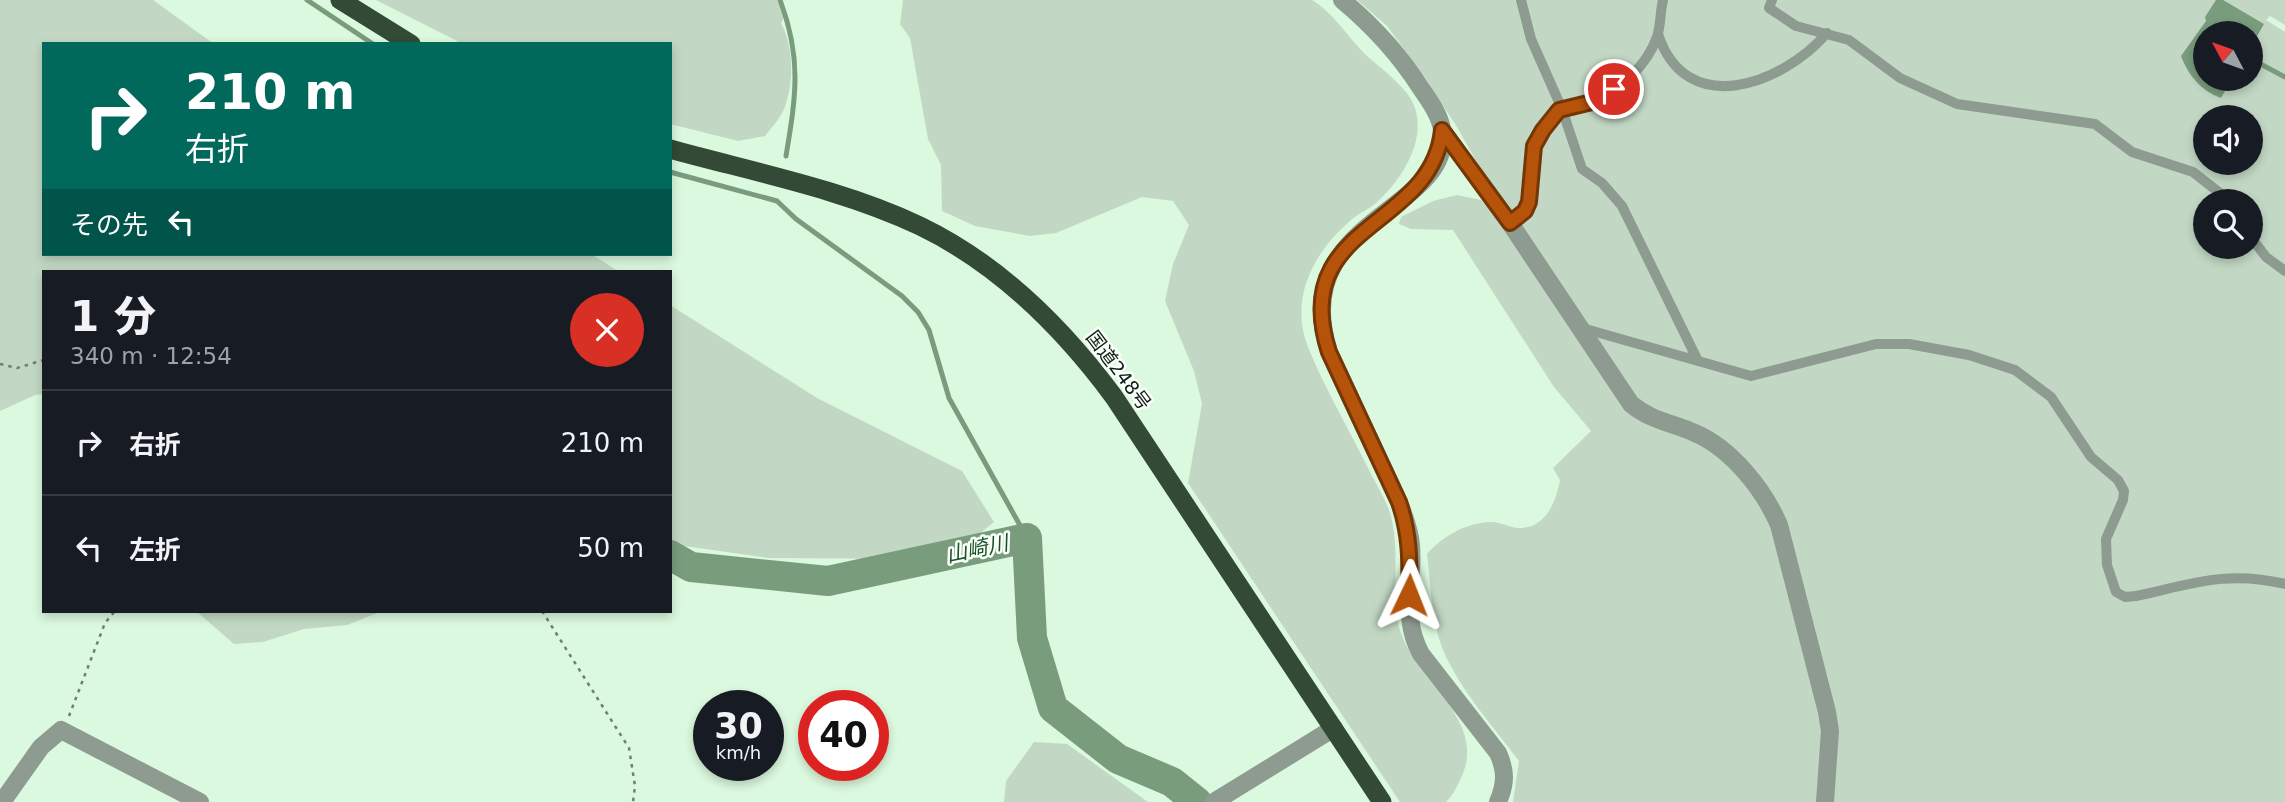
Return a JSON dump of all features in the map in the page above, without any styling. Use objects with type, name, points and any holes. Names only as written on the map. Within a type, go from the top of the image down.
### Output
[{"type":"highway","points":[[340,0],[408,42]]},
{"type":"highway","name":"国道248号","points":[[672,150],[859,201],[921,226],[981,262],[1010,284],[1064,335],[1114,397],[1382,802]]},
{"type":"street","points":[[1342,0],[1375,30],[1413,76],[1434,109],[1442,130],[1510,223],[1631,404],[1646,417],[1699,434],[1750,478],[1769,502],[1779,526],[1827,712],[1830,731],[1825,802]]},
{"type":"street","points":[[1442,130],[1440,151],[1430,171],[1406,198],[1360,233],[1329,270],[1320,301],[1320,326],[1329,352],[1408,526],[1411,545],[1408,620],[1411,636],[1421,654],[1499,752],[1505,770],[1504,788],[1497,802]]},
{"type":"street","points":[[1214,802],[1334,728]]},
{"type":"street","points":[[2,802],[41,747],[61,730],[200,802]]},
{"type":"lane","points":[[1521,0],[1531,39],[1562,109],[1582,169],[1602,183],[1622,206],[1698,361]]},
{"type":"lane","points":[[1510,223],[1525,211],[1529,202],[1534,146],[1562,109],[1592,102],[1629,78],[1651,50],[1658,34],[1663,0]]},
{"type":"lane","points":[[1772,0],[1769,8],[1776,15],[1796,26],[1849,40],[1900,78],[1957,104],[2095,124],[2132,152],[2193,172],[2215,189]]},
{"type":"lane","points":[[1658,34],[1663,49],[1685,74],[1710,86],[1737,87],[1760,80],[1785,66],[1827,33]]},
{"type":"lane","points":[[2263,253],[2285,271]]},
{"type":"lane","points":[[1579,327],[1751,376],[1854,348],[1909,344],[1969,355],[2015,370],[2051,397],[2091,457],[2118,480],[2124,491],[2123,500],[2106,539],[2107,565],[2116,592],[2125,597],[2136,596],[2230,576],[2256,577],[2285,584]]},
{"type":"path","points":[[0,364],[17,368],[42,361]]},
{"type":"path","points":[[61,730],[75,707],[105,623],[113,613]]},
{"type":"path","points":[[543,613],[629,748],[635,786],[633,802]]},
{"type":"shaded area","points":[[0,0],[153,0],[211,42],[42,42],[42,256],[594,256],[616,270],[42,270],[42,394],[0,411]]},
{"type":"shaded area","points":[[376,0],[777,0],[784,17],[781,23],[790,54],[790,88],[784,109],[765,136],[738,141],[672,124],[672,42],[459,42]]},
{"type":"shaded area","points":[[903,0],[1312,0],[1328,12],[1360,49],[1406,92],[1418,121],[1413,151],[1406,166],[1387,192],[1350,221],[1325,247],[1308,278],[1301,312],[1303,329],[1315,363],[1390,513],[1395,544],[1396,606],[1401,633],[1410,652],[1459,721],[1466,739],[1467,759],[1460,780],[1446,802],[1400,802],[1188,483],[1202,404],[1194,371],[1165,301],[1173,264],[1189,225],[1173,201],[1142,197],[1056,233],[1030,236],[975,226],[942,211],[941,165],[928,139],[910,38],[900,24]]},
{"type":"shaded area","points":[[1357,0],[2285,0],[2285,25],[2270,16],[2266,20],[2285,32],[2285,802],[1829,802],[1830,698],[1753,475],[1637,404],[1499,202],[1457,127],[1387,26]]},
{"type":"shaded area","points":[[2216,0],[2223,0],[2259,21],[2206,21],[2205,17]]},
{"type":"shaded area","points":[[2193,39],[2193,78],[2187,70],[2181,56]]},
{"type":"shaded area","points":[[2207,91],[2225,91],[2221,98]]},
{"type":"shaded area","points":[[1457,195],[1481,200],[1490,209],[1626,407],[1698,439],[1744,479],[1774,523],[1825,718],[1822,802],[1513,802],[1519,761],[1468,693],[1443,650],[1434,615],[1427,554],[1448,536],[1472,525],[1494,522],[1522,528],[1538,523],[1553,504],[1558,488],[1560,480],[1553,468],[1591,431],[1554,387],[1453,230],[1411,229],[1399,224],[1401,217],[1433,201]]},
{"type":"shaded area","points":[[672,306],[817,398],[962,471],[994,522],[948,559],[769,558],[672,544]]},
{"type":"shaded area","points":[[198,613],[377,613],[347,625],[304,629],[263,642],[234,644]]},
{"type":"shaded area","points":[[1034,742],[1067,744],[1148,802],[1004,802],[1006,781]]},
{"type":"waterway","points":[[307,0],[370,42]]},
{"type":"waterway","points":[[780,0],[792,40],[795,77],[786,156]]},
{"type":"waterway","points":[[2263,65],[2285,77]]},
{"type":"waterway","points":[[672,173],[777,201],[796,219],[902,296],[918,312],[929,330],[949,398],[1027,538]]},
{"type":"waterway","name":"山崎川","points":[[672,556],[691,567],[828,581],[1027,538],[1032,638],[1053,708],[1118,759],[1172,782],[1197,802]]},
{"type":"route","points":[[1409,595],[1411,545],[1408,526],[1329,352],[1320,326],[1320,301],[1329,270],[1343,250],[1360,233],[1418,186],[1430,171],[1440,151],[1442,130],[1510,223],[1525,211],[1529,202],[1531,159],[1534,146],[1543,130],[1559,110],[1592,102],[1614,89]]}]
